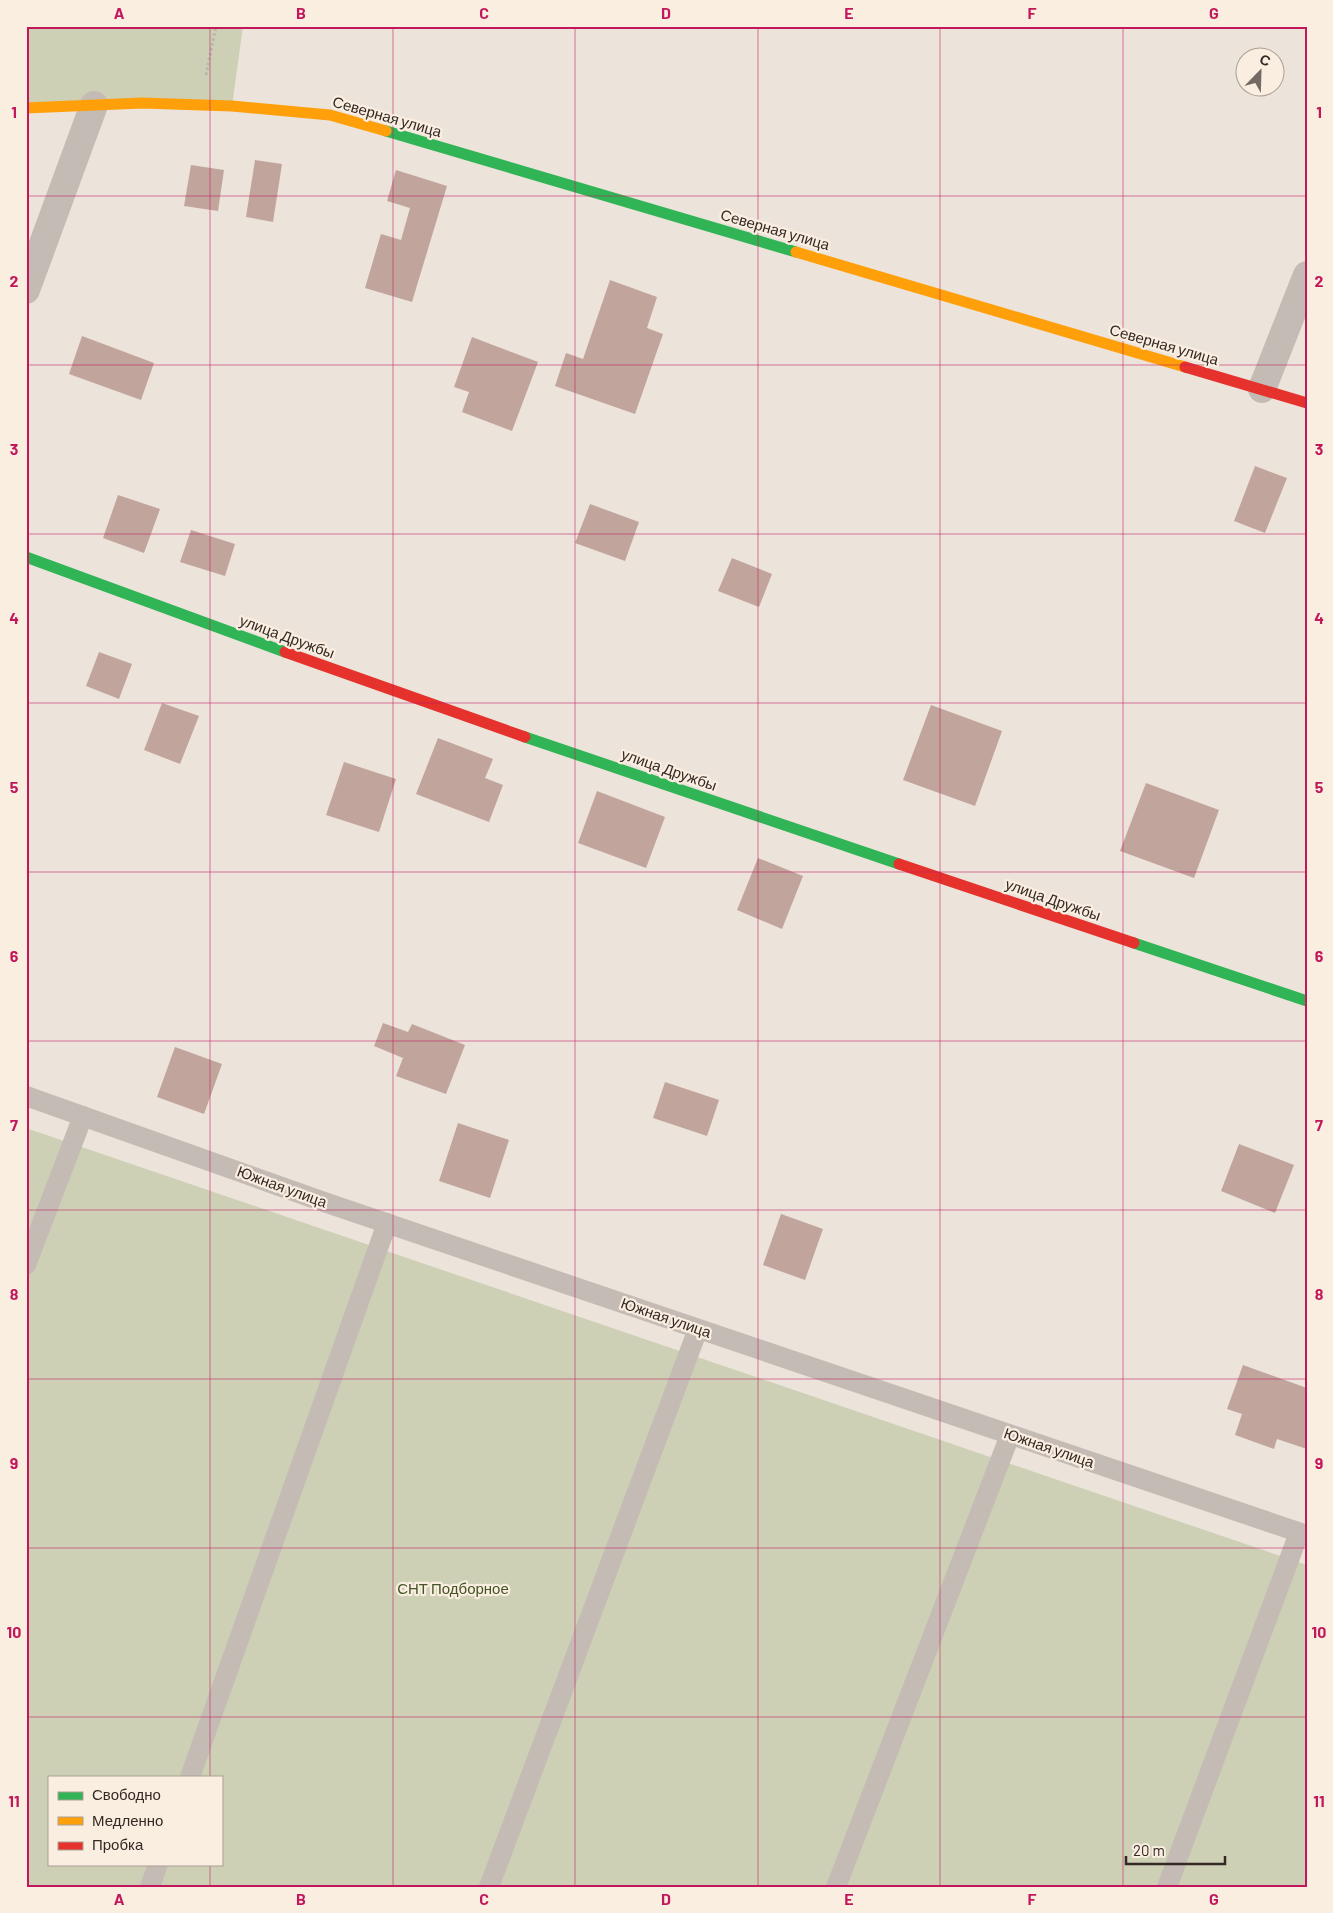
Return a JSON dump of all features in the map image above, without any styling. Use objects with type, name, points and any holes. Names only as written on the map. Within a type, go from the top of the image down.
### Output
[{"type":"street","name":"Северная улица","points":[[26,108],[142,103],[232,106],[330,115],[1307,403]]},
{"type":"street","points":[[26,289],[94,105]]},
{"type":"street","points":[[1262,389],[1307,275]]},
{"type":"street","name":"улица Дружбы","points":[[26,557],[346,675],[788,827],[1307,1001]]},
{"type":"lane","name":"Южная улица","points":[[26,1096],[387,1223],[1303,1534]]},
{"type":"lane","points":[[26,1265],[83,1116]]},
{"type":"lane","points":[[190,1776],[387,1223]]},
{"type":"lane","points":[[489,1887],[698,1329]]},
{"type":"lane","points":[[836,1887],[1010,1435]]},
{"type":"lane","points":[[1167,1887],[1303,1534]]},
{"type":"lane","points":[[150,1887],[157,1866]]},
{"type":"path","points":[[200,105],[216,26]]},
{"type":"green space","points":[[26,26],[243,26],[232,106],[26,108]]},
{"type":"green space","name":"СНТ Подборное","points":[[26,1128],[1307,1565],[1307,1887],[26,1887]]},
{"type":"building","points":[[255,160],[282,164],[273,222],[246,217]]},
{"type":"building","points":[[191,165],[224,170],[218,211],[184,206]]},
{"type":"building","points":[[396,170],[447,186],[412,302],[365,288],[381,234],[401,240],[410,208],[387,201]]},
{"type":"building","points":[[610,280],[657,297],[647,328],[663,334],[635,414],[555,386],[566,353],[583,359]]},
{"type":"building","points":[[82,336],[154,363],[141,400],[69,374]]},
{"type":"building","points":[[472,337],[538,362],[512,431],[462,412],[469,392],[454,387]]},
{"type":"building","points":[[1255,466],[1287,478],[1265,533],[1234,521]]},
{"type":"building","points":[[118,495],[160,509],[144,553],[103,538]]},
{"type":"building","points":[[590,504],[639,522],[625,561],[575,543]]},
{"type":"building","points":[[191,530],[235,544],[225,576],[180,562]]},
{"type":"building","points":[[732,558],[772,574],[759,607],[718,591]]},
{"type":"building","points":[[99,652],[132,664],[119,699],[86,686]]},
{"type":"building","points":[[162,703],[199,716],[180,764],[144,750]]},
{"type":"building","points":[[931,705],[1002,731],[975,806],[903,780]]},
{"type":"building","points":[[438,738],[493,759],[485,778],[503,785],[489,822],[416,794]]},
{"type":"building","points":[[344,762],[396,779],[379,832],[326,815]]},
{"type":"building","points":[[1146,783],[1219,810],[1194,878],[1120,851]]},
{"type":"building","points":[[597,791],[665,817],[646,868],[578,843]]},
{"type":"building","points":[[758,858],[803,876],[782,929],[737,910]]},
{"type":"building","points":[[383,1023],[408,1032],[412,1024],[465,1045],[446,1094],[396,1076],[403,1058],[374,1046]]},
{"type":"building","points":[[175,1047],[222,1064],[204,1114],[157,1097]]},
{"type":"building","points":[[665,1082],[719,1100],[707,1136],[653,1118]]},
{"type":"building","points":[[458,1123],[509,1140],[490,1198],[439,1181]]},
{"type":"building","points":[[1239,1144],[1294,1165],[1275,1213],[1221,1191]]},
{"type":"building","points":[[781,1214],[823,1229],[805,1280],[763,1265]]},
{"type":"building","points":[[1243,1365],[1307,1388],[1307,1449],[1277,1439],[1274,1449],[1235,1435],[1242,1414],[1227,1409]]},
{"type":"traffic: fast","points":[[386,131],[796,252]]},
{"type":"traffic: fast","points":[[26,557],[285,652]]},
{"type":"traffic: fast","points":[[525,737],[899,864]]},
{"type":"traffic: fast","points":[[1134,943],[1307,1001]]},
{"type":"traffic: slow","points":[[26,108],[142,103],[232,106],[330,115],[386,131]]},
{"type":"traffic: slow","points":[[796,252],[1185,367]]},
{"type":"traffic: jam","points":[[1185,367],[1307,403]]},
{"type":"traffic: jam","points":[[285,652],[525,737]]},
{"type":"traffic: jam","points":[[899,864],[1134,943]]}]
